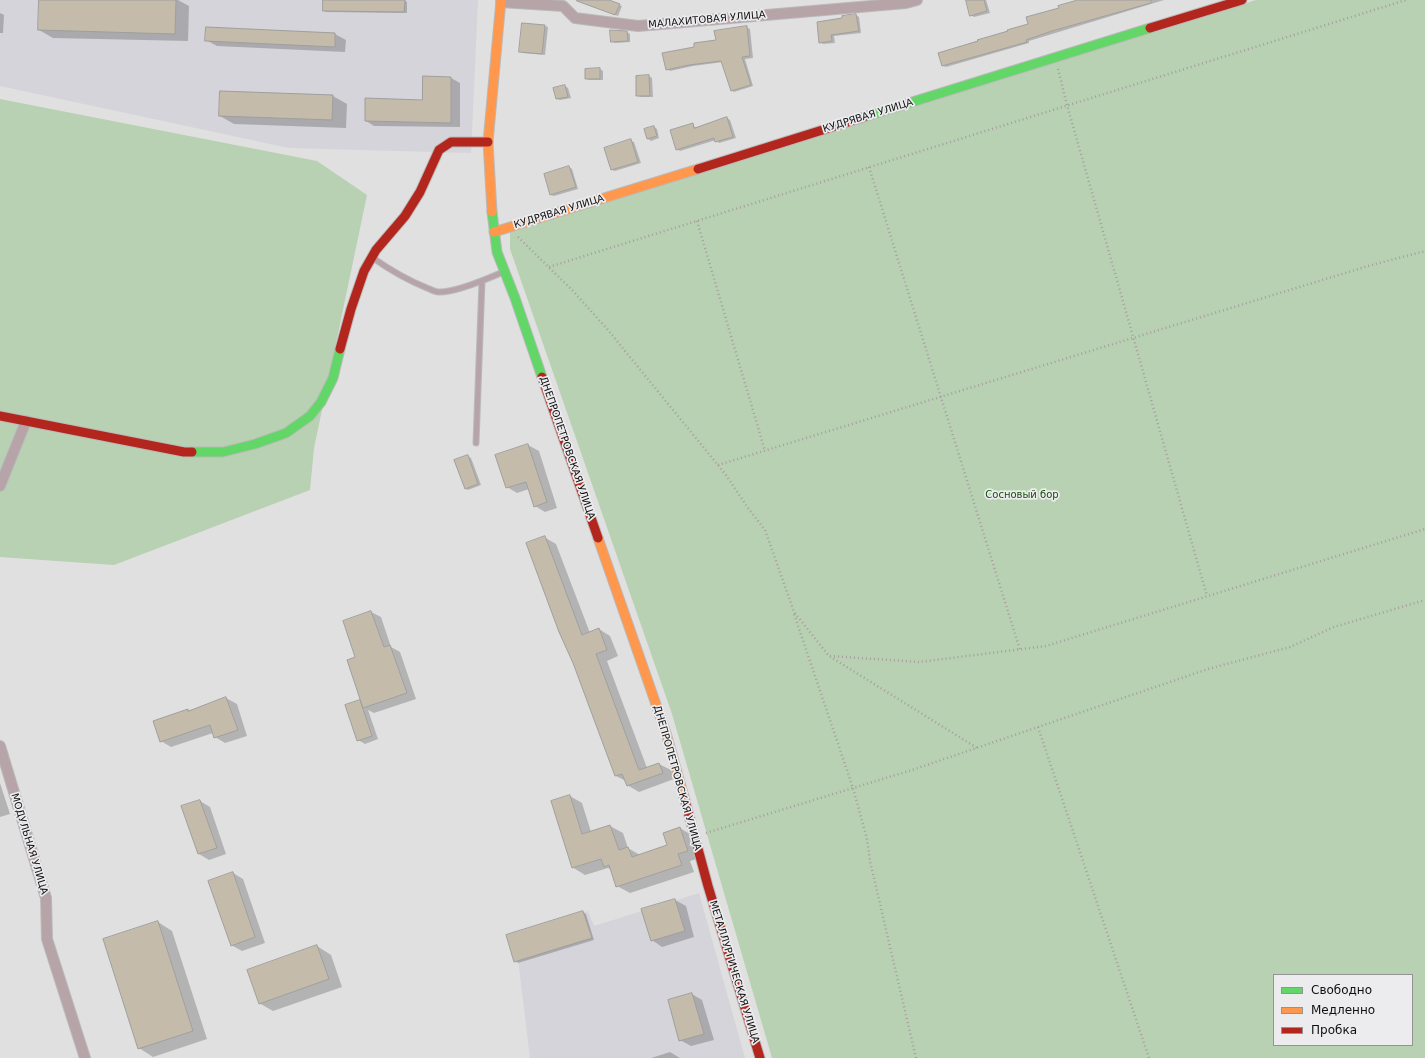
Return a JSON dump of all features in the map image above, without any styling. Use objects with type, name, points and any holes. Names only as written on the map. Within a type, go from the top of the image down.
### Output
[{"type":"street","name":"МАЛАХИТОВАЯ УЛИЦА","points":[[501,1],[563,6],[575,18],[638,26],[917,0]]},
{"type":"street","name":"КУДРЯВАЯ УЛИЦА","points":[[494,232],[1242,0]]},
{"type":"street","name":"ДНЕПРОПЕТРОВСКАЯ УЛИЦА","points":[[501,1],[488,142],[492,215],[497,252],[515,298],[666,733],[708,886]]},
{"type":"street","points":[[0,416],[184,452],[223,452],[255,444],[286,433],[310,416],[321,402],[330,384],[344,341],[351,309],[364,271],[376,250],[405,216],[420,192],[439,150],[451,142],[488,142]]},
{"type":"street","points":[[0,486],[26,421]]},
{"type":"street","name":"МОДУЛЬНАЯ УЛИЦА","points":[[0,747],[46,898],[47,939],[85,1058]]},
{"type":"street","name":"МЕТАЛЛУРГИЧЕСКАЯ УЛИЦА","points":[[708,886],[760,1058]]},
{"type":"lane","points":[[372,257],[394,273],[438,292],[453,290],[504,272]]},
{"type":"lane","points":[[476,443],[482,281]]},
{"type":"path","points":[[549,267],[1406,0]]},
{"type":"path","points":[[1055,58],[1067,105],[1207,596]]},
{"type":"path","points":[[869,167],[1020,650]]},
{"type":"path","points":[[697,220],[765,451]]},
{"type":"path","points":[[515,233],[573,291],[630,356],[718,465],[765,530],[853,788],[868,839],[870,860],[916,1058]]},
{"type":"path","points":[[718,465],[1368,266],[1425,250]]},
{"type":"path","points":[[829,656],[919,662],[1046,646],[1425,529]]},
{"type":"path","points":[[694,837],[977,748],[1208,669],[1290,647],[1334,627],[1425,600]]},
{"type":"path","points":[[794,612],[829,656],[977,748]]},
{"type":"path","points":[[1038,727],[1149,1058]]},
{"type":"shaded area","points":[[0,0],[478,0],[471,153],[289,148],[0,86]]},
{"type":"shaded area","points":[[699,893],[745,1058],[530,1058],[515,934],[588,911],[594,926]]},
{"type":"green space","name":"Сосновый бор","points":[[1256,0],[1425,0],[1425,1058],[772,1058],[672,714],[510,249],[510,231]]},
{"type":"green space","points":[[0,99],[317,161],[367,195],[314,448],[310,490],[114,565],[0,557]]},
{"type":"building","points":[[39,0],[176,0],[175,34],[38,30]]},
{"type":"building","points":[[323,0],[405,0],[404,12],[323,11]]},
{"type":"building","points":[[577,0],[609,0],[620,4],[615,15]]},
{"type":"building","points":[[966,0],[984,0],[987,11],[970,16]]},
{"type":"building","points":[[1078,0],[1151,0],[1151,3],[1052,31],[1026,40],[1027,42],[942,66],[938,53],[1028,24],[1026,17],[1059,8],[1058,6]]},
{"type":"building","points":[[856,14],[859,31],[831,35],[832,41],[819,43],[817,22]]},
{"type":"building","points":[[522,23],[545,25],[542,54],[519,52]]},
{"type":"building","points":[[747,26],[750,56],[742,57],[751,85],[731,91],[721,61],[689,65],[666,70],[662,53],[694,47],[694,43],[716,40],[714,31]]},
{"type":"building","points":[[206,27],[335,33],[335,47],[205,41]]},
{"type":"building","points":[[610,30],[627,31],[628,41],[611,42]]},
{"type":"building","points":[[600,68],[600,79],[585,79],[585,69]]},
{"type":"building","points":[[649,75],[650,96],[636,96],[636,76]]},
{"type":"building","points":[[423,76],[451,77],[451,123],[365,121],[365,98],[422,100]]},
{"type":"building","points":[[565,85],[568,97],[556,99],[553,88]]},
{"type":"building","points":[[220,91],[333,95],[332,120],[219,116]]},
{"type":"building","points":[[727,117],[733,137],[715,142],[714,138],[676,150],[670,130],[693,123],[694,128]]},
{"type":"building","points":[[654,126],[657,136],[647,139],[644,129]]},
{"type":"building","points":[[631,139],[638,162],[611,170],[604,148]]},
{"type":"building","points":[[569,166],[576,187],[550,195],[544,174]]},
{"type":"building","points":[[528,444],[547,502],[534,507],[526,482],[506,488],[495,455]]},
{"type":"building","points":[[468,455],[478,484],[465,489],[454,460]]},
{"type":"building","points":[[545,536],[582,635],[599,628],[607,650],[596,654],[639,770],[659,763],[663,773],[627,786],[622,774],[615,776],[526,543]]},
{"type":"building","points":[[371,611],[384,647],[390,645],[407,693],[363,708],[347,660],[355,657],[343,621]]},
{"type":"building","points":[[226,697],[238,730],[214,738],[210,725],[160,742],[153,721],[188,709],[188,711]]},
{"type":"building","points":[[360,700],[372,736],[357,741],[345,705]]},
{"type":"building","points":[[570,795],[582,834],[610,825],[619,850],[628,847],[632,857],[667,845],[663,833],[680,827],[688,851],[678,854],[682,865],[616,887],[609,865],[604,867],[601,859],[572,868],[551,801]]},
{"type":"building","points":[[200,800],[217,848],[198,854],[181,806]]},
{"type":"building","points":[[233,872],[255,937],[231,946],[208,881]]},
{"type":"building","points":[[675,899],[685,931],[651,941],[641,909]]},
{"type":"building","points":[[583,911],[592,938],[514,962],[506,935]]},
{"type":"building","points":[[158,921],[193,1031],[138,1049],[103,939]]},
{"type":"building","points":[[317,945],[329,979],[259,1004],[247,970]]},
{"type":"building","points":[[692,993],[704,1034],[679,1041],[668,1000]]},
{"type":"traffic: fast","points":[[864,117],[1150,28]]},
{"type":"traffic: fast","points":[[492,212],[497,252],[515,298],[542,377]]},
{"type":"traffic: fast","points":[[192,452],[223,452],[255,444],[286,433],[310,416],[321,402],[333,378],[340,349]]},
{"type":"traffic: slow","points":[[492,212],[488,142],[501,0]]},
{"type":"traffic: slow","points":[[494,232],[698,169]]},
{"type":"traffic: slow","points":[[598,538],[666,733],[684,797]]},
{"type":"traffic: jam","points":[[1150,28],[1242,0]]},
{"type":"traffic: jam","points":[[698,169],[864,117]]},
{"type":"traffic: jam","points":[[340,349],[351,309],[364,271],[376,250],[405,216],[420,192],[439,150],[451,142],[488,142]]},
{"type":"traffic: jam","points":[[542,377],[598,538]]},
{"type":"traffic: jam","points":[[0,416],[184,452],[192,452]]},
{"type":"traffic: jam","points":[[684,797],[708,886],[760,1058]]}]
